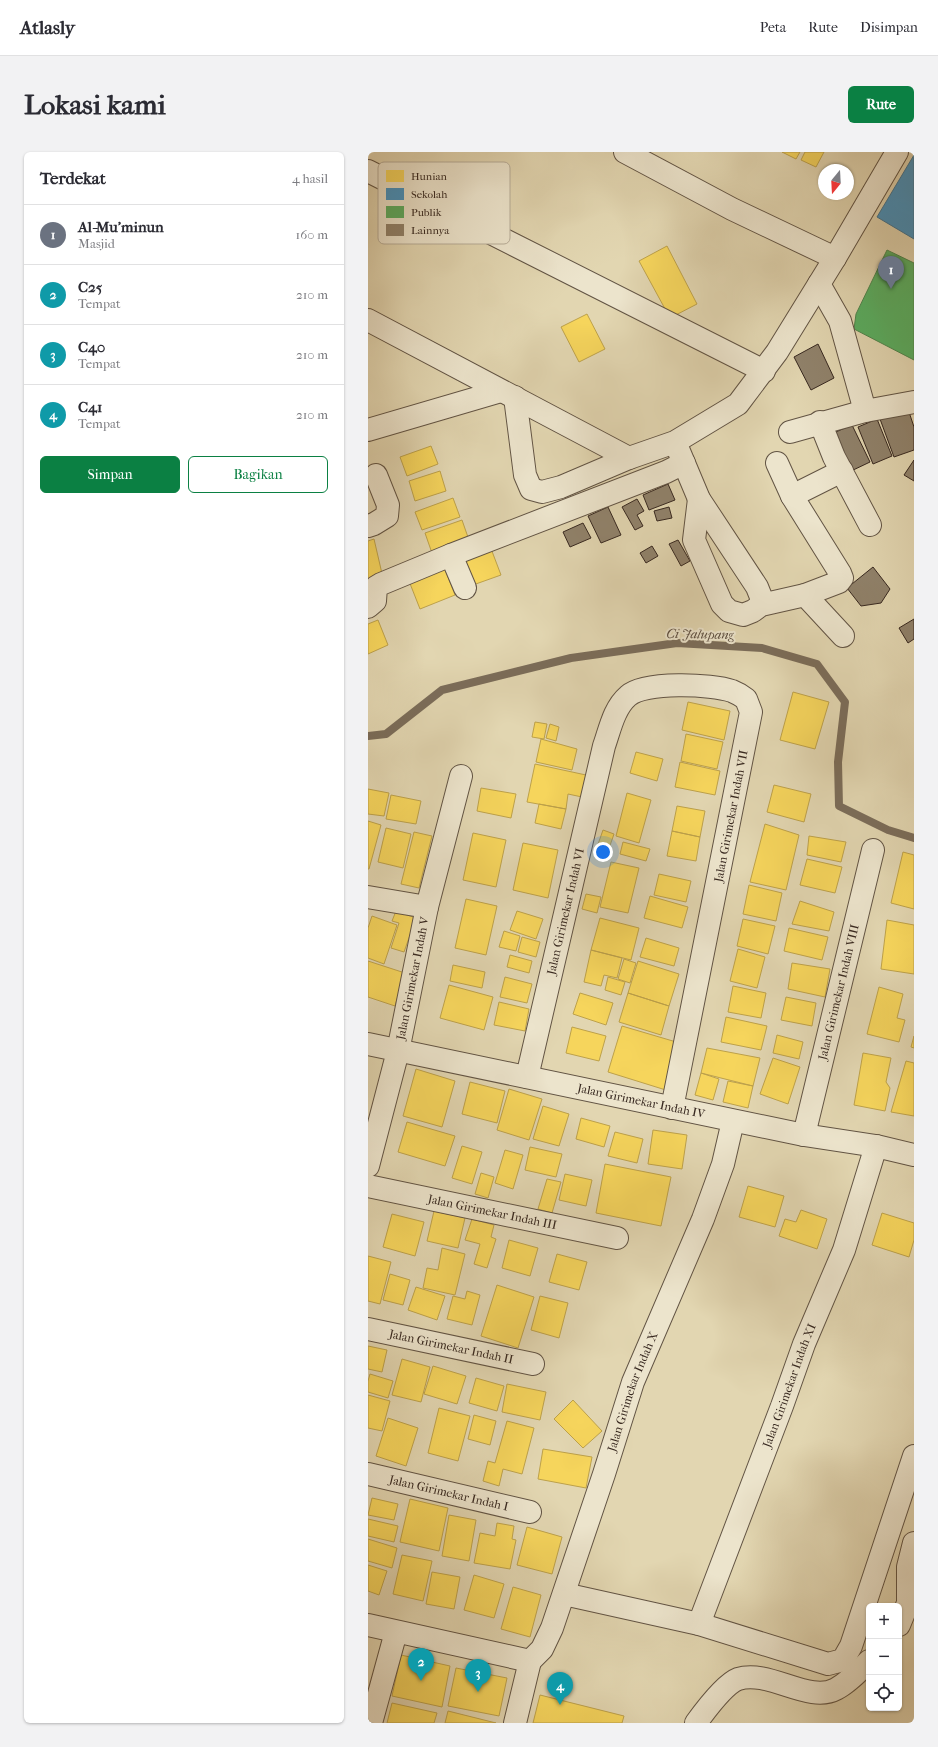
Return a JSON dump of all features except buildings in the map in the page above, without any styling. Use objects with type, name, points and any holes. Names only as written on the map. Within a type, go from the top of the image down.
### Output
[{"type":"street","points":[[625,152],[738,212],[835,258]]},
{"type":"street","points":[[508,394],[525,475],[531,489],[542,492],[561,487],[629,458],[675,442],[738,404],[777,352],[835,258],[897,152]]},
{"type":"street","points":[[368,171],[378,176]]},
{"type":"street","points":[[510,243],[764,371]]},
{"type":"street","points":[[819,284],[840,321],[865,411]]},
{"type":"street","points":[[368,320],[629,458]]},
{"type":"street","points":[[368,430],[508,394]]},
{"type":"street","points":[[790,432],[820,422],[865,411],[914,402]]},
{"type":"street","points":[[820,422],[842,471],[870,525]]},
{"type":"street","points":[[675,442],[699,499],[756,587],[761,597],[761,605]]},
{"type":"street","points":[[368,607],[375,601],[376,587],[381,584],[451,555],[666,472],[684,463]]},
{"type":"street","points":[[699,499],[694,540],[722,604],[729,611],[743,615],[753,611],[761,605],[805,595],[839,582],[842,578],[792,496],[776,463]]},
{"type":"street","points":[[792,496],[842,471]]},
{"type":"street","points":[[368,526],[387,516],[388,506],[376,475]]},
{"type":"street","points":[[451,555],[465,588]]},
{"type":"street","points":[[805,595],[843,636]]},
{"type":"street","name":"Jalan Girimekar Indah VII","points":[[604,746],[615,714],[628,695],[652,687],[701,685],[732,692],[746,699],[751,712],[672,1108]]},
{"type":"street","name":"Jalan Girimekar Indah VI","points":[[527,1077],[604,746]]},
{"type":"street","name":"Jalan Girimekar Indah V","points":[[368,1166],[398,1050],[427,907],[461,776]]},
{"type":"street","name":"Jalan Girimekar Indah VIII","points":[[804,1135],[873,850]]},
{"type":"street","name":"Jalan Girimekar Indah V","points":[[368,897],[427,907]]},
{"type":"street","name":"Jalan Girimekar Indah IV","points":[[368,1044],[733,1121],[804,1135],[876,1146],[914,1155]]},
{"type":"street","name":"Jalan Girimekar Indah X","points":[[530,1661],[542,1649],[552,1628],[604,1474],[633,1382],[703,1219],[723,1164],[733,1121]]},
{"type":"street","name":"Jalan Girimekar Indah XI","points":[[699,1624],[804,1344],[844,1250],[876,1146]]},
{"type":"street","name":"Jalan Girimekar Indah III","points":[[368,1186],[617,1238]]},
{"type":"street","name":"Jalan Girimekar Indah II","points":[[368,1329],[533,1364]]},
{"type":"street","points":[[564,1594],[699,1624],[828,1664],[843,1660],[851,1646],[914,1456]]},
{"type":"street","name":"Jalan Girimekar Indah I","points":[[368,1474],[530,1512]]},
{"type":"street","points":[[902,1618],[908,1603],[908,1567],[914,1543]]},
{"type":"street","points":[[368,1625],[530,1661],[515,1723]]},
{"type":"street","points":[[371,1723],[396,1632]]},
{"type":"street","points":[[696,1723],[714,1699],[737,1679],[757,1678],[815,1693],[835,1690],[866,1664]]},
{"type":"waterway","name":"Ci Jalupang","points":[[368,736],[386,734],[442,690],[571,658],[677,643],[762,648],[817,664],[845,702],[838,762],[839,806],[888,830],[914,838]]},
{"type":"place","name":"Al-Mu'minun","points":[[891,289]]},
{"type":"place","name":"C25","points":[[421,1681]]},
{"type":"place","name":"C40","points":[[478,1692]]},
{"type":"place","name":"C41","points":[[560,1705]]}]
